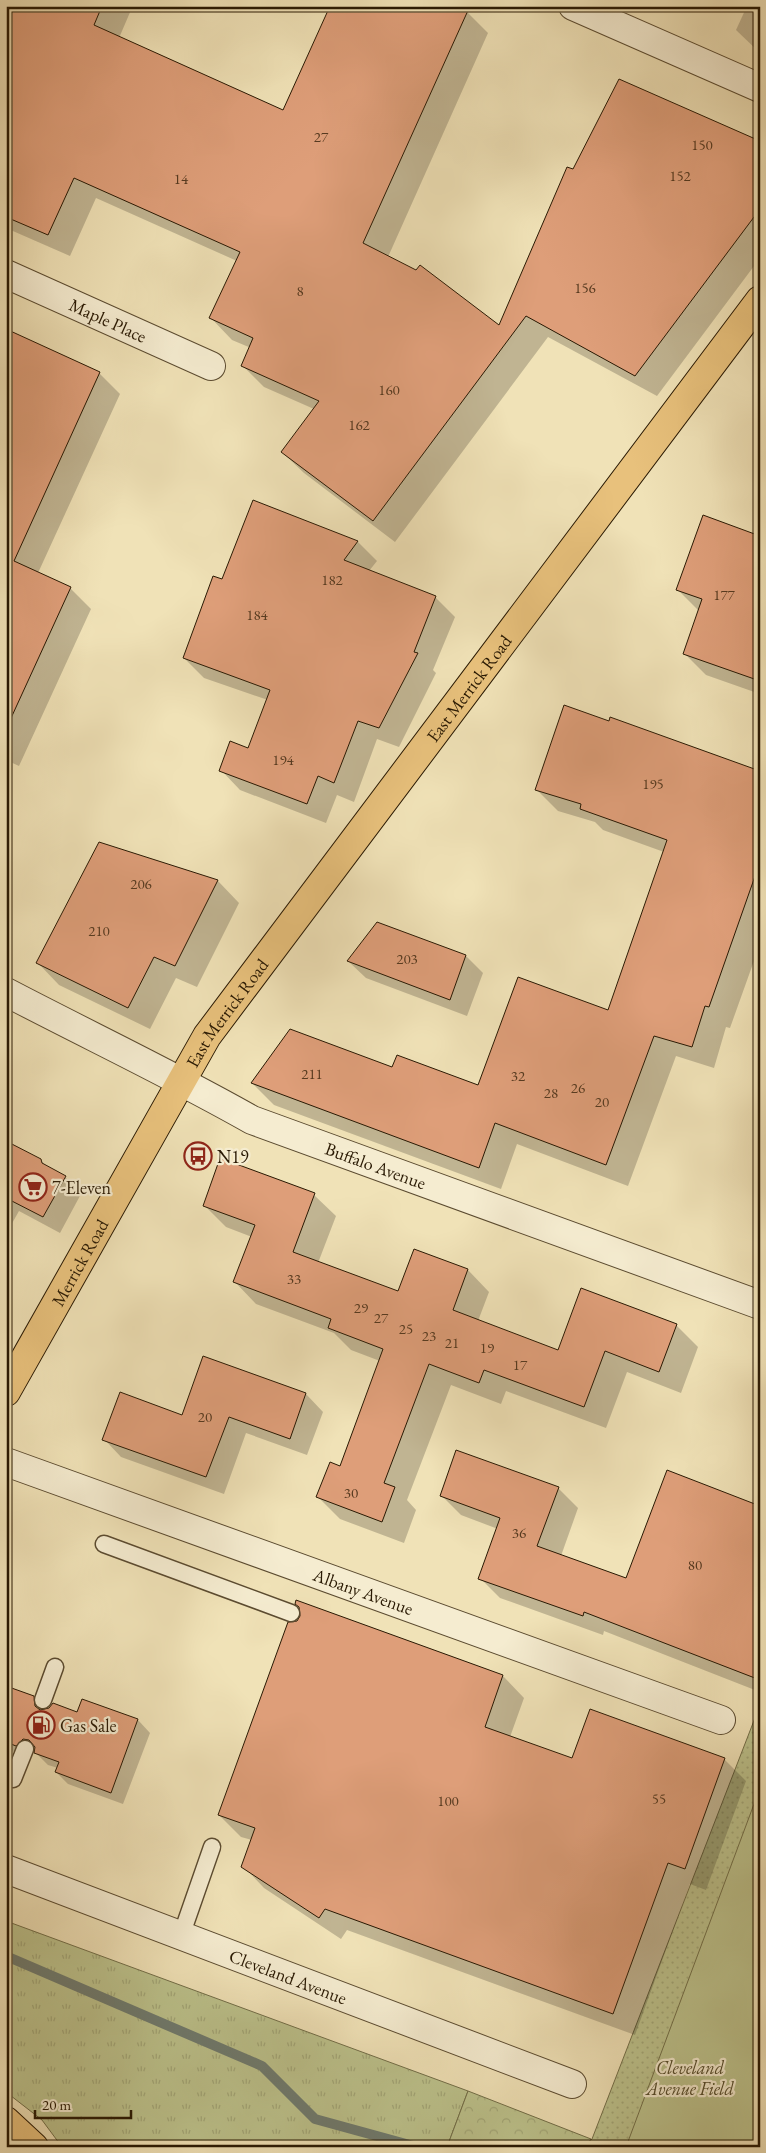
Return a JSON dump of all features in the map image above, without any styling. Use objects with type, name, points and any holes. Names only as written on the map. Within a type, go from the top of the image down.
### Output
[{"type":"main road","name":"East Merrick Road","points":[[181,1080],[207,1036],[252,974],[760,300]]},
{"type":"main road","name":"Merrick Road","points":[[6,1392],[181,1080]]},
{"type":"main road","points":[[6,2121],[34,2147]]},
{"type":"street","points":[[574,6],[760,88]]},
{"type":"street","name":"Maple Place","points":[[6,274],[211,366]]},
{"type":"street","name":"Buffalo Avenue","points":[[6,992],[85,1034],[181,1080],[252,1120],[760,1305]]},
{"type":"street","name":"Albany Avenue","points":[[6,1462],[721,1720]]},
{"type":"street","name":"Cleveland Avenue","points":[[6,1869],[572,2084]]},
{"type":"lane","points":[[104,1544],[291,1613]]},
{"type":"lane","points":[[43,1700],[55,1667]]},
{"type":"lane","points":[[13,1779],[25,1749]]},
{"type":"lane","points":[[181,1936],[212,1847]]},
{"type":"green space","name":"Cleveland Avenue Field","points":[[760,1705],[760,2147],[584,2147],[592,2139]]},
{"type":"green space","name":"Cleveland Avenue Field","points":[[760,1788],[760,2147],[626,2147]]},
{"type":"green space","points":[[6,1921],[468,2091],[447,2147],[62,2147],[42,2120],[6,2092]]},
{"type":"green space","points":[[468,2091],[591,2139],[584,2147],[447,2147]]},
{"type":"building","points":[[6,6],[102,6],[94,25],[283,110],[330,6],[470,6],[363,243],[416,270],[420,265],[499,325],[567,167],[573,169],[619,79],[760,141],[760,209],[635,376],[526,316],[373,521],[281,452],[319,401],[241,366],[253,338],[209,318],[240,252],[74,178],[48,235],[6,217]]},
{"type":"building","points":[[6,329],[100,372],[14,561],[71,587],[6,729]]},
{"type":"building","points":[[253,500],[358,541],[344,560],[436,596],[414,652],[418,653],[379,728],[358,721],[334,783],[318,776],[307,804],[219,771],[230,741],[248,748],[270,690],[183,658],[213,576],[222,579]]},
{"type":"building","points":[[703,515],[760,536],[760,681],[683,654],[702,599],[676,590]]},
{"type":"building","points":[[564,705],[609,721],[610,717],[760,771],[760,862],[709,1007],[705,1006],[692,1047],[654,1036],[606,1165],[495,1123],[479,1168],[251,1083],[290,1029],[392,1067],[397,1055],[478,1085],[518,977],[608,1010],[667,840],[580,809],[581,804],[535,790]]},
{"type":"building","points":[[99,842],[218,880],[175,966],[154,957],[128,1008],[36,963]]},
{"type":"building","points":[[377,922],[466,955],[450,1000],[347,961]]},
{"type":"building","name":"7-Eleven","points":[[6,1141],[41,1159],[42,1163],[66,1176],[43,1217],[6,1198]]},
{"type":"building","points":[[220,1158],[315,1193],[293,1252],[398,1291],[414,1249],[468,1269],[453,1310],[558,1350],[581,1288],[677,1324],[659,1372],[605,1351],[584,1407],[484,1370],[479,1383],[429,1364],[384,1483],[395,1487],[382,1522],[316,1497],[330,1462],[340,1466],[383,1349],[328,1328],[331,1319],[233,1282],[255,1225],[203,1206]]},
{"type":"building","points":[[203,1356],[306,1393],[290,1439],[229,1417],[206,1477],[102,1440],[120,1392],[182,1415]]},
{"type":"building","points":[[456,1450],[559,1487],[537,1546],[626,1578],[667,1470],[760,1506],[760,1680],[584,1612],[583,1616],[478,1579],[500,1518],[440,1496]]},
{"type":"building","points":[[296,1600],[503,1675],[485,1727],[572,1758],[590,1709],[725,1758],[685,1869],[668,1863],[613,2014],[325,1909],[319,1918],[241,1867],[255,1828],[218,1815],[288,1622],[297,1621],[300,1616],[299,1607],[295,1604]]},
{"type":"building","points":[[6,1686],[34,1696],[35,1706],[40,1710],[49,1708],[53,1703],[77,1712],[82,1699],[138,1719],[111,1793],[55,1772],[59,1762],[34,1753],[35,1747],[29,1740],[23,1739],[16,1746],[6,1742]]},
{"type":"waterway","points":[[6,1956],[262,2066],[315,2119],[417,2147]]},
{"type":"place","name":"N19","points":[[198,1156]]},
{"type":"place","name":"7-Eleven","points":[[33,1187]]},
{"type":"place","name":"Gas Sale","points":[[41,1725]]}]
